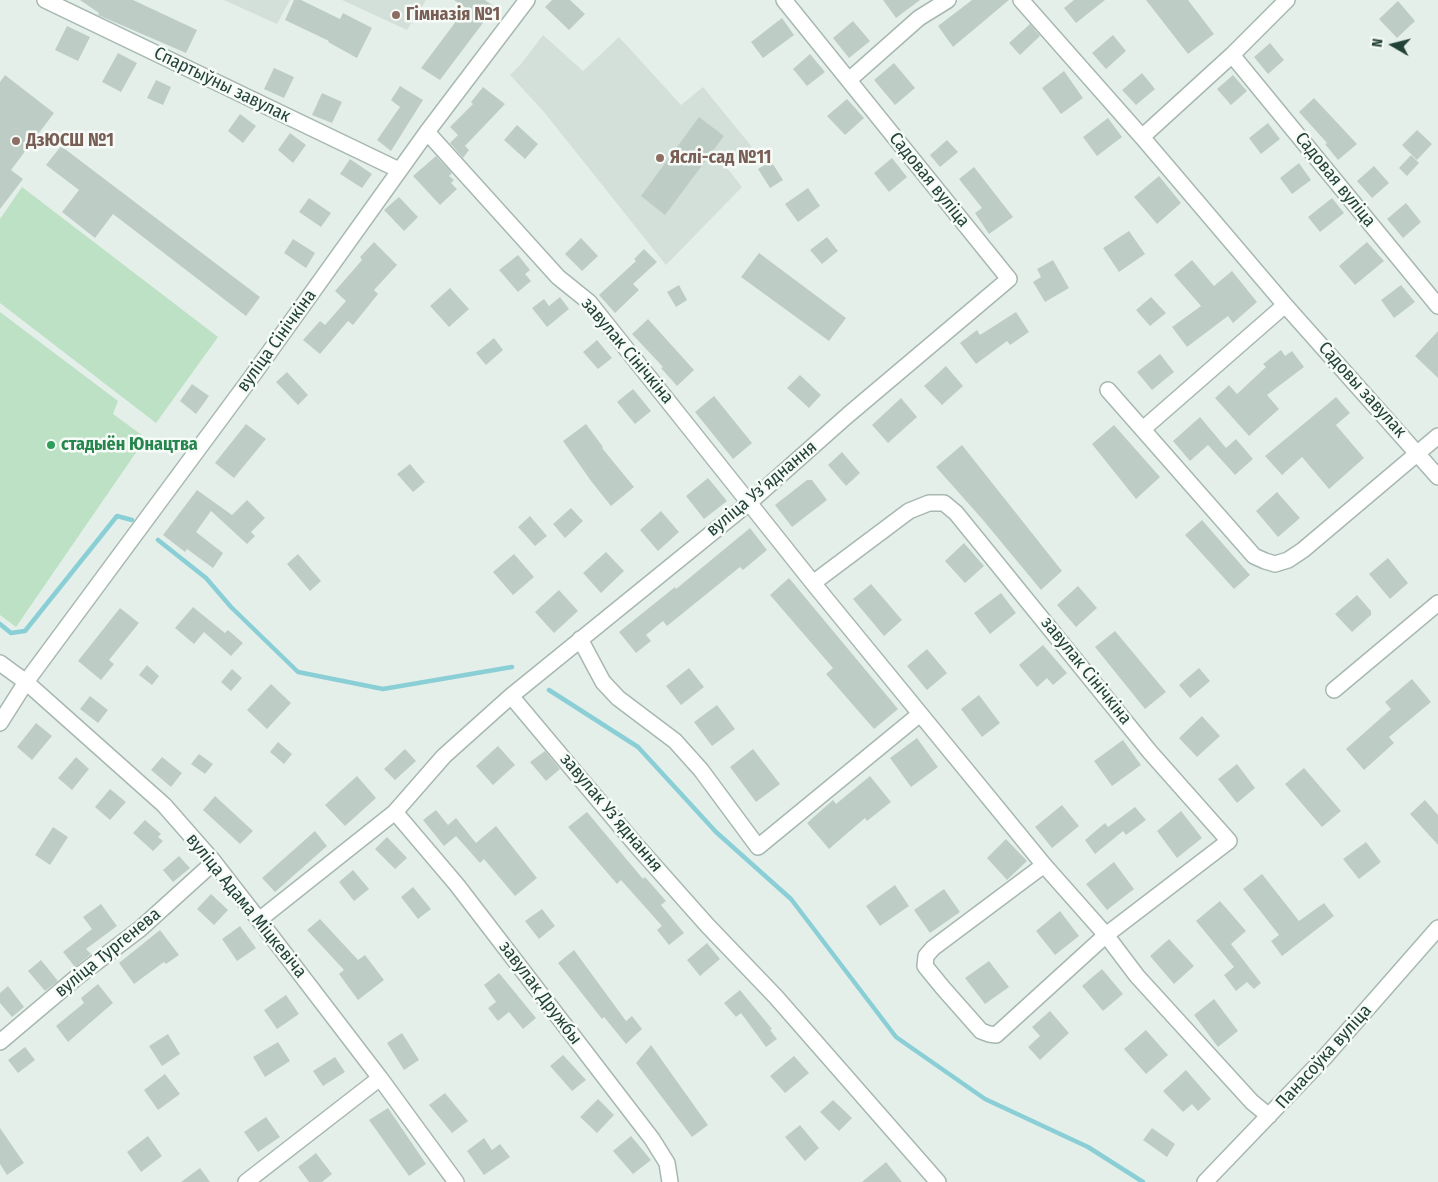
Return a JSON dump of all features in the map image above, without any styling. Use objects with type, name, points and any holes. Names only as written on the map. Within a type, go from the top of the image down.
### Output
[{"type":"street","name":"Спартыўны завулак","points":[[45,0],[399,170]]},
{"type":"street","name":"вуліца Сінічкіна","points":[[0,723],[26,682],[253,375],[426,132],[527,0]]},
{"type":"street","name":"Садовая вуліца","points":[[784,0],[1009,279]]},
{"type":"street","points":[[849,80],[919,18],[948,0]]},
{"type":"street","points":[[1021,0],[1142,137],[1232,55],[1287,0]]},
{"type":"street","name":"Садовая вуліца","points":[[1232,55],[1438,306]]},
{"type":"street","name":"завулак Сінічкіна","points":[[426,132],[558,277],[589,302],[813,583],[1044,865],[1106,934],[1137,976],[1252,1102],[1269,1116]]},
{"type":"street","name":"Садовы завулак","points":[[1142,137],[1285,305],[1418,452],[1438,477]]},
{"type":"street","name":"вуліца Узʼяднання","points":[[511,696],[750,502],[1009,279]]},
{"type":"street","points":[[1143,430],[1285,305]]},
{"type":"street","points":[[1108,390],[1254,556],[1265,562],[1275,564],[1288,560],[1303,550],[1438,436]]},
{"type":"street","name":"завулак Сінічкіна","points":[[813,583],[909,511],[929,503],[944,503],[956,513],[1150,752],[1229,842],[1106,934],[996,1035],[981,1031],[926,966],[926,956],[933,948],[1044,865]]},
{"type":"street","points":[[1334,690],[1438,602]]},
{"type":"street","points":[[580,639],[603,682],[618,698],[675,741],[701,770],[758,847],[920,714]]},
{"type":"street","name":"вуліца Адама Міцкевіча","points":[[0,663],[26,682],[164,805],[214,862],[259,920],[380,1078],[456,1182]]},
{"type":"street","points":[[259,920],[395,812],[444,756],[511,696]]},
{"type":"street","name":"завулак Узʼяднання","points":[[511,696],[642,852],[776,997],[938,1182]]},
{"type":"street","name":"завулак Дружбы","points":[[395,812],[457,885],[652,1139],[668,1163],[670,1182]]},
{"type":"street","name":"вуліца Тургенева","points":[[0,1042],[77,977],[140,929],[214,862]]},
{"type":"street","name":"Панасоўка вуліца","points":[[1205,1182],[1269,1116],[1369,1007],[1438,928]]},
{"type":"street","points":[[246,1182],[380,1078]]},
{"type":"shaded area","points":[[224,0],[290,0],[277,24]]},
{"type":"shaded area","name":"Гімназія №1","points":[[342,0],[426,0],[407,30]]},
{"type":"shaded area","name":"Яслі-сад №11","points":[[543,35],[583,71],[619,37],[681,105],[703,87],[752,147],[727,168],[742,187],[666,265],[544,112],[510,75]]},
{"type":"green space","points":[[22,187],[218,337],[156,423],[0,303],[0,219]]},
{"type":"green space","name":"стадыён Юнацтва","points":[[0,312],[118,401],[113,414],[146,438],[16,627],[0,615]]},
{"type":"building","points":[[80,0],[133,0],[197,30],[186,53],[98,15],[99,13]]},
{"type":"building","points":[[294,0],[301,0],[340,19],[343,13],[372,28],[357,58],[329,41],[285,20]]},
{"type":"building","points":[[454,0],[485,0],[495,7],[440,80],[421,68],[466,8]]},
{"type":"building","points":[[552,0],[570,0],[585,14],[569,30],[545,7]]},
{"type":"building","points":[[883,0],[920,0],[896,18]]},
{"type":"building","points":[[972,0],[1009,0],[953,47],[938,26]]},
{"type":"building","points":[[1074,0],[1105,0],[1076,23],[1064,8]]},
{"type":"building","points":[[1146,0],[1188,0],[1214,34],[1188,54]]},
{"type":"building","points":[[1398,1],[1415,21],[1397,38],[1379,19]]},
{"type":"building","points":[[782,18],[794,35],[763,58],[751,42]]},
{"type":"building","points":[[853,21],[870,41],[849,58],[833,38]]},
{"type":"building","points":[[1030,24],[1040,36],[1020,55],[1009,43]]},
{"type":"building","points":[[67,26],[90,37],[78,61],[55,50]]},
{"type":"building","points":[[1113,35],[1126,51],[1106,69],[1092,53]]},
{"type":"building","points":[[1270,43],[1284,60],[1268,74],[1254,57]]},
{"type":"building","points":[[118,53],[137,63],[121,92],[102,82]]},
{"type":"building","points":[[810,54],[825,72],[807,86],[793,69]]},
{"type":"building","points":[[894,63],[915,88],[895,105],[874,80]]},
{"type":"building","points":[[274,68],[294,77],[284,98],[264,89]]},
{"type":"building","points":[[1064,71],[1083,98],[1061,114],[1042,88]]},
{"type":"building","points":[[1142,73],[1155,89],[1136,105],[1122,90]]},
{"type":"building","name":"ДзЮСШ №1","points":[[5,75],[54,113],[11,170],[23,179],[0,209],[0,82]]},
{"type":"building","points":[[1233,75],[1247,91],[1231,105],[1217,89]]},
{"type":"building","points":[[156,80],[171,87],[163,105],[147,98]]},
{"type":"building","points":[[400,86],[423,100],[391,151],[377,140],[400,107],[391,100]]},
{"type":"building","points":[[483,87],[505,104],[465,146],[469,150],[463,158],[450,143],[458,135],[450,127],[473,104],[471,102]]},
{"type":"building","points":[[322,93],[342,102],[332,123],[312,115]]},
{"type":"building","points":[[1314,98],[1357,144],[1338,160],[1325,144],[1327,143],[1299,112]]},
{"type":"building","points":[[847,99],[864,118],[845,135],[827,116]]},
{"type":"building","points":[[240,114],[256,126],[243,143],[228,131]]},
{"type":"building","name":"Яслі-сад №11","points":[[699,117],[724,136],[665,215],[641,196]]},
{"type":"building","points":[[1108,118],[1122,137],[1097,156],[1083,137]]},
{"type":"building","points":[[1268,123],[1280,139],[1261,154],[1249,138]]},
{"type":"building","points":[[517,125],[538,144],[525,159],[504,140]]},
{"type":"building","points":[[1417,130],[1432,144],[1417,160],[1402,145]]},
{"type":"building","points":[[290,133],[306,145],[293,163],[278,150]]},
{"type":"building","points":[[947,140],[958,152],[940,167],[930,155]]},
{"type":"building","points":[[61,146],[260,297],[246,316],[113,214],[95,238],[62,212],[79,190],[46,165]]},
{"type":"building","points":[[1411,155],[1419,163],[1407,176],[1399,168]]},
{"type":"building","points":[[436,156],[452,173],[449,176],[454,180],[451,183],[457,189],[440,205],[413,176]]},
{"type":"building","points":[[892,158],[907,177],[889,192],[874,173]]},
{"type":"building","points":[[350,159],[372,174],[362,188],[340,174]]},
{"type":"building","points":[[771,161],[783,180],[770,188],[758,169]]},
{"type":"building","points":[[1299,163],[1311,180],[1292,194],[1280,178]]},
{"type":"building","points":[[1374,166],[1389,183],[1372,198],[1357,181]]},
{"type":"building","points":[[974,167],[1013,217],[989,234],[975,213],[982,208],[959,179]]},
{"type":"building","points":[[1159,176],[1181,203],[1157,224],[1134,197]]},
{"type":"building","points":[[808,188],[820,206],[798,222],[785,204]]},
{"type":"building","points":[[399,197],[418,217],[404,231],[384,210]]},
{"type":"building","points":[[309,198],[331,213],[321,227],[299,212]]},
{"type":"building","points":[[1332,198],[1344,213],[1320,232],[1308,217]]},
{"type":"building","points":[[1406,203],[1421,222],[1403,238],[1387,219]]},
{"type":"building","points":[[1129,231],[1145,254],[1119,272],[1103,248]]},
{"type":"building","points":[[827,237],[838,251],[822,264],[810,250]]},
{"type":"building","points":[[581,238],[598,256],[582,271],[565,254]]},
{"type":"building","points":[[293,239],[315,253],[306,268],[284,253]]},
{"type":"building","points":[[374,242],[397,265],[374,290],[378,294],[353,325],[348,321],[320,354],[303,340],[320,321],[325,325],[346,301],[335,291],[362,260],[360,257]]},
{"type":"building","points":[[1367,242],[1384,261],[1355,285],[1339,266]]},
{"type":"building","points":[[644,249],[657,262],[633,284],[639,290],[615,313],[599,295],[636,261],[634,259]]},
{"type":"building","points":[[759,253],[846,318],[829,341],[741,277]]},
{"type":"building","points":[[518,255],[530,270],[525,274],[531,281],[518,292],[499,270]]},
{"type":"building","points":[[1053,260],[1069,288],[1045,302],[1033,282],[1041,277],[1037,269]]},
{"type":"building","points":[[1192,260],[1214,286],[1232,271],[1257,302],[1233,323],[1228,316],[1187,347],[1172,327],[1201,306],[1174,275]]},
{"type":"building","points":[[679,285],[687,300],[676,307],[667,292]]},
{"type":"building","points":[[1401,285],[1415,302],[1394,318],[1381,300]]},
{"type":"building","points":[[450,288],[469,309],[449,327],[430,306]]},
{"type":"building","points":[[560,297],[569,309],[547,327],[532,308],[544,299],[549,306]]},
{"type":"building","points":[[1151,297],[1166,313],[1150,326],[1136,310]]},
{"type":"building","points":[[1016,312],[1029,332],[1010,345],[1007,341],[976,364],[960,343],[977,330],[980,335]]},
{"type":"building","points":[[648,319],[694,370],[677,386],[661,368],[663,367],[632,334]]},
{"type":"building","points":[[1438,331],[1438,378],[1415,356]]},
{"type":"building","points":[[494,338],[503,350],[486,365],[476,353]]},
{"type":"building","points":[[597,340],[612,358],[598,369],[583,352]]},
{"type":"building","points":[[1281,350],[1285,356],[1292,351],[1304,367],[1267,395],[1279,409],[1249,436],[1215,398],[1229,385],[1237,394],[1266,367],[1263,364]]},
{"type":"building","points":[[1160,354],[1174,372],[1152,390],[1137,372]]},
{"type":"building","points":[[946,366],[963,386],[942,405],[924,386]]},
{"type":"building","points":[[287,372],[308,395],[298,405],[276,382]]},
{"type":"building","points":[[800,375],[821,395],[809,408],[787,388]]},
{"type":"building","points":[[192,384],[209,396],[196,414],[180,401]]},
{"type":"building","points":[[633,389],[651,411],[635,424],[617,402]]},
{"type":"building","points":[[714,396],[752,443],[733,459],[695,412]]},
{"type":"building","points":[[1336,397],[1350,413],[1336,425],[1364,458],[1329,489],[1302,457],[1282,475],[1265,456]]},
{"type":"building","points":[[901,398],[917,417],[888,443],[872,425]]},
{"type":"building","points":[[1200,417],[1226,448],[1236,439],[1253,459],[1235,475],[1208,445],[1190,461],[1173,441]]},
{"type":"building","points":[[246,424],[266,439],[234,478],[215,463]]},
{"type":"building","points":[[586,424],[602,448],[634,487],[611,506],[563,441]]},
{"type":"building","points":[[1114,425],[1160,477],[1136,499],[1092,444]]},
{"type":"building","points":[[962,445],[1062,571],[1041,590],[936,467]]},
{"type":"building","points":[[842,452],[860,473],[846,486],[828,465]]},
{"type":"building","points":[[410,464],[425,482],[413,492],[397,474]]},
{"type":"building","points":[[708,478],[727,501],[704,519],[686,496]]},
{"type":"building","points":[[807,480],[812,480],[827,500],[792,527],[775,505]]},
{"type":"building","points":[[197,490],[232,515],[247,500],[265,518],[251,532],[255,536],[247,544],[211,511],[196,532],[223,553],[213,568],[187,549],[185,552],[163,535]]},
{"type":"building","points":[[1277,492],[1300,518],[1278,537],[1256,511]]},
{"type":"building","points":[[571,508],[583,521],[565,538],[553,524]]},
{"type":"building","points":[[661,511],[679,532],[658,551],[640,530]]},
{"type":"building","points":[[530,516],[547,536],[535,546],[518,527]]},
{"type":"building","points":[[1202,520],[1250,575],[1234,589],[1185,535]]},
{"type":"building","points":[[750,528],[767,550],[743,570],[740,567],[667,626],[663,621],[646,635],[651,641],[636,653],[619,632],[675,587],[676,589]]},
{"type":"building","points":[[964,543],[984,566],[965,583],[945,561]]},
{"type":"building","points":[[606,552],[624,571],[601,593],[583,573]]},
{"type":"building","points":[[298,554],[321,581],[310,591],[287,564]]},
{"type":"building","points":[[514,554],[534,577],[513,595],[493,572]]},
{"type":"building","points":[[1388,558],[1408,583],[1390,599],[1369,574]]},
{"type":"building","points":[[789,578],[898,709],[874,729],[826,674],[833,668],[770,595]]},
{"type":"building","points":[[871,584],[902,620],[884,636],[853,599]]},
{"type":"building","points":[[1078,586],[1097,608],[1076,627],[1057,605]]},
{"type":"building","points":[[559,590],[578,611],[554,633],[535,612]]},
{"type":"building","points":[[1001,593],[1016,613],[990,634],[974,613]]},
{"type":"building","points":[[1357,595],[1371,611],[1371,615],[1352,632],[1335,614]]},
{"type":"building","points":[[193,607],[225,633],[228,630],[243,643],[231,656],[204,632],[194,644],[175,628]]},
{"type":"building","points":[[120,608],[139,623],[109,660],[114,664],[101,680],[78,661]]},
{"type":"building","points":[[1115,631],[1166,692],[1145,709],[1095,647]]},
{"type":"building","points":[[1043,645],[1067,673],[1053,685],[1047,678],[1037,687],[1019,665]]},
{"type":"building","points":[[927,649],[947,673],[927,690],[907,666]]},
{"type":"building","points":[[147,665],[159,676],[152,685],[139,675]]},
{"type":"building","points":[[689,668],[704,687],[681,705],[666,686]]},
{"type":"building","points":[[1199,668],[1210,681],[1190,698],[1179,685]]},
{"type":"building","points":[[232,669],[242,678],[231,691],[221,682]]},
{"type":"building","points":[[1412,679],[1431,702],[1389,737],[1394,743],[1364,770],[1346,749],[1391,709],[1385,702]]},
{"type":"building","points":[[271,684],[291,703],[267,729],[247,710]]},
{"type":"building","points":[[979,695],[1000,723],[982,737],[961,709]]},
{"type":"building","points":[[90,696],[108,710],[98,723],[80,709]]},
{"type":"building","points":[[717,705],[735,729],[712,746],[694,722]]},
{"type":"building","points":[[1202,716],[1220,736],[1197,757],[1179,738]]},
{"type":"building","points":[[36,723],[52,736],[32,760],[17,747]]},
{"type":"building","points":[[917,738],[938,767],[911,787],[890,758]]},
{"type":"building","points":[[1123,740],[1141,765],[1112,786],[1094,761]]},
{"type":"building","points":[[278,742],[292,754],[284,764],[270,752]]},
{"type":"building","points":[[498,746],[515,765],[493,785],[476,766]]},
{"type":"building","points":[[405,749],[416,761],[395,780],[384,769]]},
{"type":"building","points":[[753,749],[780,784],[756,802],[730,767]]},
{"type":"building","points":[[545,751],[560,769],[546,781],[530,762]]},
{"type":"building","points":[[199,754],[213,764],[205,774],[191,764]]},
{"type":"building","points":[[76,757],[89,769],[72,790],[58,778]]},
{"type":"building","points":[[162,757],[182,773],[171,787],[151,770]]},
{"type":"building","points":[[1237,764],[1255,788],[1237,803],[1218,779]]},
{"type":"building","points":[[1304,768],[1341,811],[1322,827],[1285,784]]},
{"type":"building","points":[[357,776],[376,798],[345,826],[325,805]]},
{"type":"building","points":[[870,776],[891,802],[867,821],[865,818],[829,849],[807,823],[833,800],[836,804]]},
{"type":"building","points":[[110,789],[126,802],[110,820],[95,807]]},
{"type":"building","points":[[215,796],[253,831],[240,844],[203,810]]},
{"type":"building","points":[[1425,800],[1438,815],[1438,845],[1410,814]]},
{"type":"building","points":[[1062,805],[1079,826],[1052,848],[1035,827]]},
{"type":"building","points":[[1135,807],[1146,820],[1126,835],[1123,831],[1095,854],[1085,840],[1105,823],[1108,827]]},
{"type":"building","points":[[436,810],[448,825],[456,818],[476,843],[496,826],[537,878],[515,896],[484,859],[480,863],[456,836],[444,846],[423,820]]},
{"type":"building","points":[[1181,811],[1202,838],[1177,858],[1157,831]]},
{"type":"building","points":[[587,812],[643,879],[645,877],[666,901],[661,905],[684,933],[669,945],[657,930],[662,926],[621,880],[617,884],[568,827]]},
{"type":"building","points":[[145,820],[161,834],[158,837],[163,841],[153,851],[133,833]]},
{"type":"building","points":[[53,827],[68,837],[50,865],[35,855]]},
{"type":"building","points":[[315,831],[327,846],[275,892],[262,878]]},
{"type":"building","points":[[387,837],[407,858],[395,869],[375,849]]},
{"type":"building","points":[[1006,839],[1027,861],[1007,880],[987,858]]},
{"type":"building","points":[[1366,842],[1381,862],[1359,879],[1343,859]]},
{"type":"building","points":[[179,856],[190,868],[173,882],[163,870]]},
{"type":"building","points":[[1114,862],[1134,889],[1107,910],[1086,884]]},
{"type":"building","points":[[353,870],[369,889],[354,901],[339,882]]},
{"type":"building","points":[[1262,874],[1299,921],[1324,903],[1334,916],[1282,956],[1271,941],[1279,935],[1243,889]]},
{"type":"building","points":[[895,885],[909,906],[880,926],[866,906]]},
{"type":"building","points":[[413,887],[431,909],[418,919],[401,897]]},
{"type":"building","points":[[944,889],[960,912],[930,933],[914,910]]},
{"type":"building","points":[[211,894],[228,910],[214,925],[197,909]]},
{"type":"building","points":[[1220,901],[1246,931],[1231,944],[1261,983],[1254,989],[1247,982],[1236,991],[1224,975],[1234,967],[1196,921]]},
{"type":"building","points":[[101,904],[117,926],[86,949],[91,954],[75,967],[63,952],[92,929],[83,917]]},
{"type":"building","points":[[542,909],[555,926],[539,939],[525,921]]},
{"type":"building","points":[[1060,911],[1079,936],[1055,955],[1036,931]]},
{"type":"building","points":[[320,919],[358,960],[365,955],[384,980],[358,1000],[339,974],[344,970],[307,930]]},
{"type":"building","points":[[240,926],[256,948],[237,961],[222,939]]},
{"type":"building","points":[[160,930],[179,955],[166,964],[164,962],[134,984],[119,963]]},
{"type":"building","points":[[1169,939],[1194,966],[1174,984],[1150,956]]},
{"type":"building","points":[[707,943],[720,959],[700,976],[687,960]]},
{"type":"building","points":[[574,950],[626,1021],[632,1016],[642,1029],[626,1044],[604,1017],[602,1019],[558,963]]},
{"type":"building","points":[[41,960],[58,981],[45,991],[28,971]]},
{"type":"building","points":[[989,961],[1009,987],[985,1004],[965,978]]},
{"type":"building","points":[[1102,969],[1123,994],[1103,1011],[1082,986]]},
{"type":"building","points":[[499,973],[536,1018],[523,1029],[509,1012],[498,1021],[488,1008],[496,1002],[484,985]]},
{"type":"building","points":[[98,984],[113,1003],[68,1042],[56,1026],[84,1003],[81,998]]},
{"type":"building","points":[[8,986],[24,1007],[12,1017],[0,1003],[0,993]]},
{"type":"building","points":[[740,990],[772,1029],[770,1030],[777,1039],[766,1047],[741,1013],[736,1017],[724,1003]]},
{"type":"building","points":[[286,995],[299,1014],[277,1029],[264,1010]]},
{"type":"building","points":[[1214,999],[1238,1031],[1218,1047],[1194,1015]]},
{"type":"building","points":[[1050,1011],[1069,1033],[1040,1060],[1028,1047],[1040,1036],[1032,1027]]},
{"type":"building","points":[[1146,1030],[1168,1055],[1146,1074],[1124,1049]]},
{"type":"building","points":[[402,1033],[419,1060],[404,1070],[387,1043]]},
{"type":"building","points":[[168,1034],[180,1054],[162,1066],[149,1046]]},
{"type":"building","points":[[278,1042],[290,1061],[265,1077],[253,1057]]},
{"type":"building","points":[[651,1045],[708,1125],[692,1137],[636,1063]]},
{"type":"building","points":[[25,1047],[35,1060],[18,1073],[8,1060]]},
{"type":"building","points":[[563,1055],[586,1080],[572,1091],[550,1066]]},
{"type":"building","points":[[794,1056],[809,1073],[785,1093],[770,1076]]},
{"type":"building","points":[[335,1057],[345,1072],[323,1086],[313,1071]]},
{"type":"building","points":[[1186,1070],[1211,1099],[1198,1111],[1192,1104],[1183,1112],[1163,1091]]},
{"type":"building","points":[[165,1074],[180,1094],[158,1110],[144,1090]]},
{"type":"building","points":[[445,1093],[468,1121],[452,1133],[429,1105]]},
{"type":"building","points":[[598,1099],[614,1115],[597,1133],[580,1117]]},
{"type":"building","points":[[833,1100],[852,1118],[839,1131],[820,1112]]},
{"type":"building","points":[[388,1108],[426,1164],[409,1176],[369,1120]]},
{"type":"building","points":[[266,1117],[280,1137],[258,1152],[244,1132]]},
{"type":"building","points":[[800,1125],[819,1148],[805,1161],[785,1137]]},
{"type":"building","points":[[0,1128],[24,1163],[7,1175],[0,1164]]},
{"type":"building","points":[[1152,1128],[1175,1144],[1167,1157],[1143,1140]]},
{"type":"building","points":[[148,1136],[162,1156],[141,1172],[127,1152]]},
{"type":"building","points":[[631,1136],[651,1160],[633,1174],[613,1151]]},
{"type":"building","points":[[484,1138],[492,1150],[500,1144],[510,1157],[484,1175],[467,1151]]},
{"type":"building","points":[[316,1153],[332,1174],[322,1182],[309,1182],[298,1167]]},
{"type":"building","points":[[886,1162],[902,1182],[862,1182]]},
{"type":"building","points":[[200,1168],[210,1182],[181,1182]]},
{"type":"waterway","points":[[0,624],[11,633],[25,631],[117,516],[132,520]]},
{"type":"waterway","points":[[158,540],[206,578],[231,607],[298,672],[383,689],[512,667]]},
{"type":"waterway","points":[[549,690],[638,747],[716,832],[791,899],[896,1037],[985,1099],[1088,1147],[1143,1182]]},
{"type":"place","name":"Гімназія №1","points":[[396,15]]},
{"type":"place","name":"ДзЮСШ №1","points":[[16,141]]},
{"type":"place","name":"Яслі-сад №11","points":[[660,158]]},
{"type":"place","name":"стадыён Юнацтва","points":[[51,445]]}]
